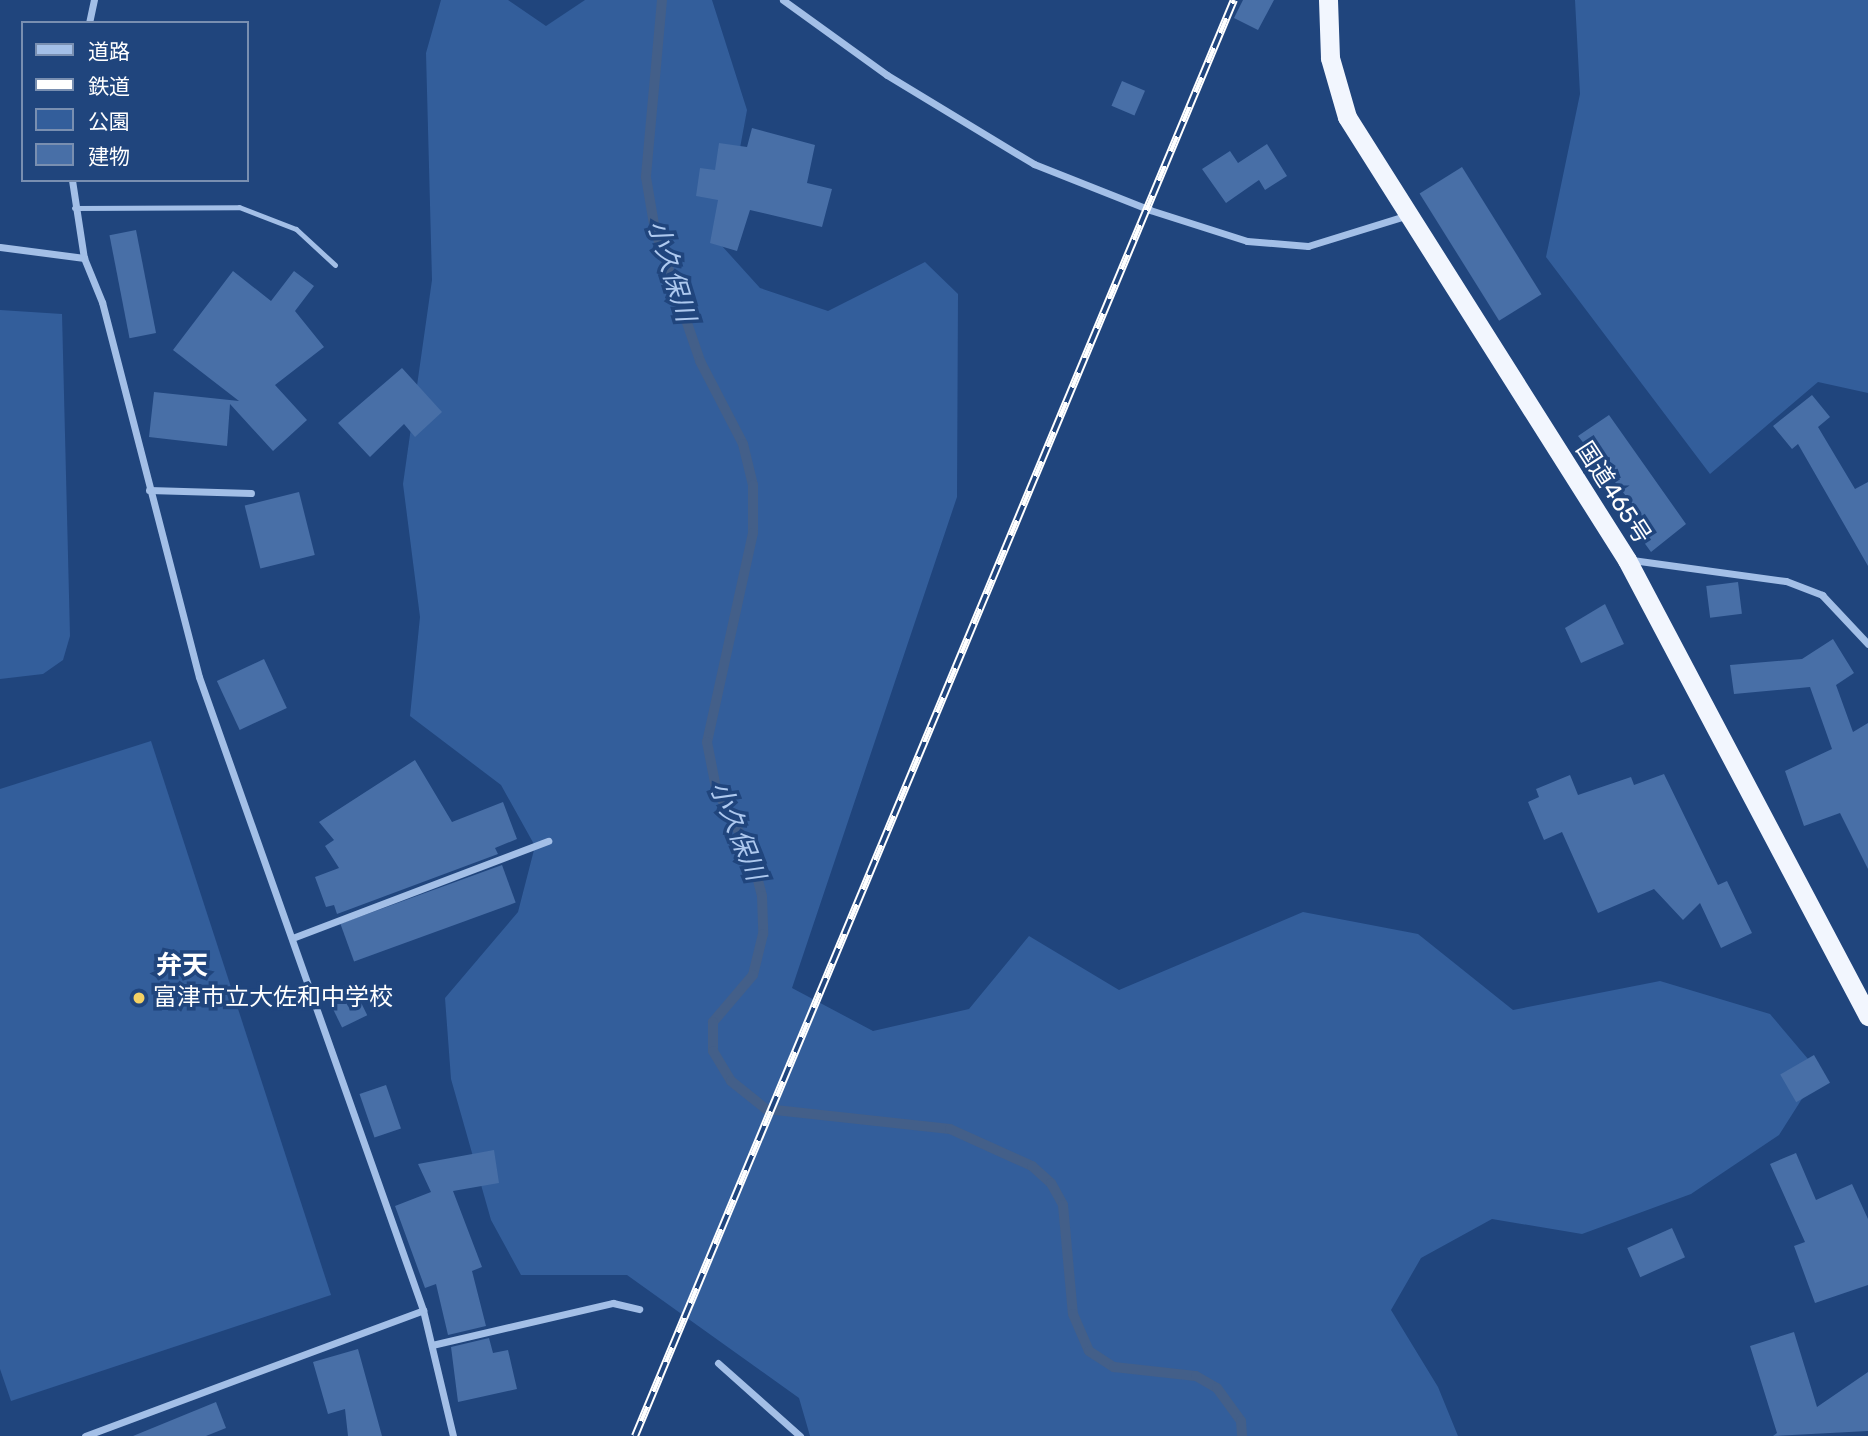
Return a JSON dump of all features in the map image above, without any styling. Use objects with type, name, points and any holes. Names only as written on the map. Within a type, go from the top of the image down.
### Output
[{"type":"highway","name":"国道465号","points":[[1328,0],[1330,58],[1347,117],[1405,216],[1628,559],[1868,1016]]},
{"type":"street","points":[[89,21],[94,0]]},
{"type":"street","points":[[783,0],[887,75],[1034,164],[1150,211],[1247,241],[1308,246],[1405,216]]},
{"type":"street","points":[[72,182],[74,208],[84,258],[103,302],[199,677],[295,937],[423,1310],[453,1436]]},
{"type":"street","points":[[0,247],[84,258]]},
{"type":"street","points":[[149,490],[251,493]]},
{"type":"street","points":[[1628,559],[1786,581],[1822,595],[1868,644]]},
{"type":"street","points":[[295,937],[548,841]]},
{"type":"street","points":[[432,1345],[612,1303],[639,1309]]},
{"type":"street","points":[[85,1436],[423,1310]]},
{"type":"street","points":[[718,1363],[800,1436]]},
{"type":"lane","points":[[74,208],[239,207],[296,229],[335,265]]},
{"type":"green space","points":[[441,0],[508,0],[546,26],[585,0],[712,0],[747,110],[722,246],[760,288],[828,311],[925,262],[958,294],[957,497],[792,988],[873,1031],[969,1009],[1029,936],[1119,990],[1303,912],[1418,934],[1513,1010],[1660,981],[1770,1014],[1819,1072],[1779,1135],[1691,1194],[1582,1234],[1492,1219],[1421,1258],[1391,1310],[1438,1387],[1458,1436],[810,1436],[799,1398],[627,1275],[521,1275],[491,1220],[451,1079],[445,998],[518,912],[535,846],[501,785],[410,716],[420,617],[403,484],[432,280],[426,53]]},
{"type":"green space","points":[[1575,0],[1868,0],[1868,393],[1818,382],[1710,474],[1546,257],[1580,94]]},
{"type":"green space","points":[[0,310],[62,314],[70,636],[63,660],[43,674],[0,679]]},
{"type":"green space","points":[[151,741],[331,1295],[11,1401],[0,1369],[0,789]]},
{"type":"building","points":[[1243,0],[1274,0],[1258,30],[1234,18]]},
{"type":"building","points":[[1122,81],[1145,91],[1134,116],[1111,106]]},
{"type":"building","points":[[752,128],[815,145],[807,183],[832,189],[822,227],[750,210],[737,251],[710,243],[718,200],[696,196],[700,168],[715,170],[719,143],[747,147]]},
{"type":"building","points":[[1267,144],[1287,176],[1265,190],[1259,180],[1226,203],[1202,169],[1230,151],[1238,163]]},
{"type":"building","points":[[1462,167],[1541,294],[1499,321],[1420,193]]},
{"type":"building","points":[[136,230],[156,333],[130,338],[109,235]]},
{"type":"building","points":[[233,271],[271,301],[294,271],[314,286],[295,311],[324,347],[275,385],[307,420],[273,451],[230,404],[227,446],[149,437],[154,392],[239,401],[173,350]]},
{"type":"building","points":[[402,368],[442,412],[415,437],[404,424],[370,457],[338,423]]},
{"type":"building","points":[[1812,395],[1830,417],[1818,427],[1855,489],[1868,482],[1868,566],[1798,444],[1792,449],[1773,426]]},
{"type":"building","points":[[1609,415],[1686,524],[1651,552],[1635,530],[1646,521],[1578,436]]},
{"type":"building","points":[[299,492],[315,555],[260,569],[245,506]]},
{"type":"building","points":[[1738,582],[1742,614],[1710,618],[1706,586]]},
{"type":"building","points":[[1605,604],[1624,644],[1581,663],[1565,628]]},
{"type":"building","points":[[1833,639],[1854,673],[1836,685],[1853,732],[1868,723],[1868,869],[1840,813],[1804,826],[1785,771],[1832,749],[1810,687],[1734,694],[1730,665],[1802,659]]},
{"type":"building","points":[[264,659],[287,708],[240,730],[217,681]]},
{"type":"building","points":[[415,760],[452,822],[503,802],[517,839],[495,848],[498,854],[337,914],[334,905],[326,907],[315,877],[339,868],[325,846],[334,840],[319,822]]},
{"type":"building","points":[[1664,774],[1718,885],[1727,881],[1752,933],[1721,948],[1700,903],[1683,920],[1654,889],[1598,913],[1562,832],[1544,840],[1528,802],[1539,797],[1536,789],[1570,775],[1578,795],[1631,777],[1634,785]]},
{"type":"building","points":[[502,865],[516,903],[354,961],[340,924]]},
{"type":"building","points":[[351,982],[367,1015],[342,1028],[326,994]]},
{"type":"building","points":[[1814,1055],[1830,1083],[1796,1102],[1780,1074]]},
{"type":"building","points":[[386,1085],[401,1128],[375,1138],[360,1094]]},
{"type":"building","points":[[494,1150],[499,1183],[453,1191],[482,1267],[472,1271],[486,1326],[448,1335],[436,1284],[425,1288],[395,1206],[431,1192],[418,1164]]},
{"type":"building","points":[[1796,1153],[1816,1200],[1852,1184],[1868,1219],[1868,1285],[1815,1303],[1794,1246],[1805,1242],[1770,1164]]},
{"type":"building","points":[[1672,1228],[1685,1257],[1640,1277],[1627,1248]]},
{"type":"building","points":[[1794,1332],[1817,1407],[1868,1372],[1868,1431],[1773,1436],[1777,1433],[1750,1346]]},
{"type":"building","points":[[489,1338],[493,1353],[508,1350],[517,1389],[458,1402],[451,1347]]},
{"type":"building","points":[[358,1349],[382,1436],[348,1436],[345,1409],[328,1414],[313,1362]]},
{"type":"building","points":[[216,1402],[226,1428],[206,1436],[133,1436]]},
{"type":"waterway","name":"小久保川","points":[[662,0],[646,177],[655,230],[700,361],[743,444],[753,485],[753,533],[707,742],[716,788],[752,857],[762,896],[763,934],[753,975],[713,1022],[713,1051],[731,1081],[766,1109],[950,1129],[1032,1166],[1051,1183],[1063,1205],[1073,1314],[1089,1351],[1114,1367],[1196,1376],[1217,1388],[1241,1421],[1242,1436]]},
{"type":"railway","points":[[635,1436],[1234,0]]},
{"type":"place","name":"富津市立大佐和中学校","points":[[139,998]]},
{"type":"district","name":"弁天","points":[[182,966]]}]
